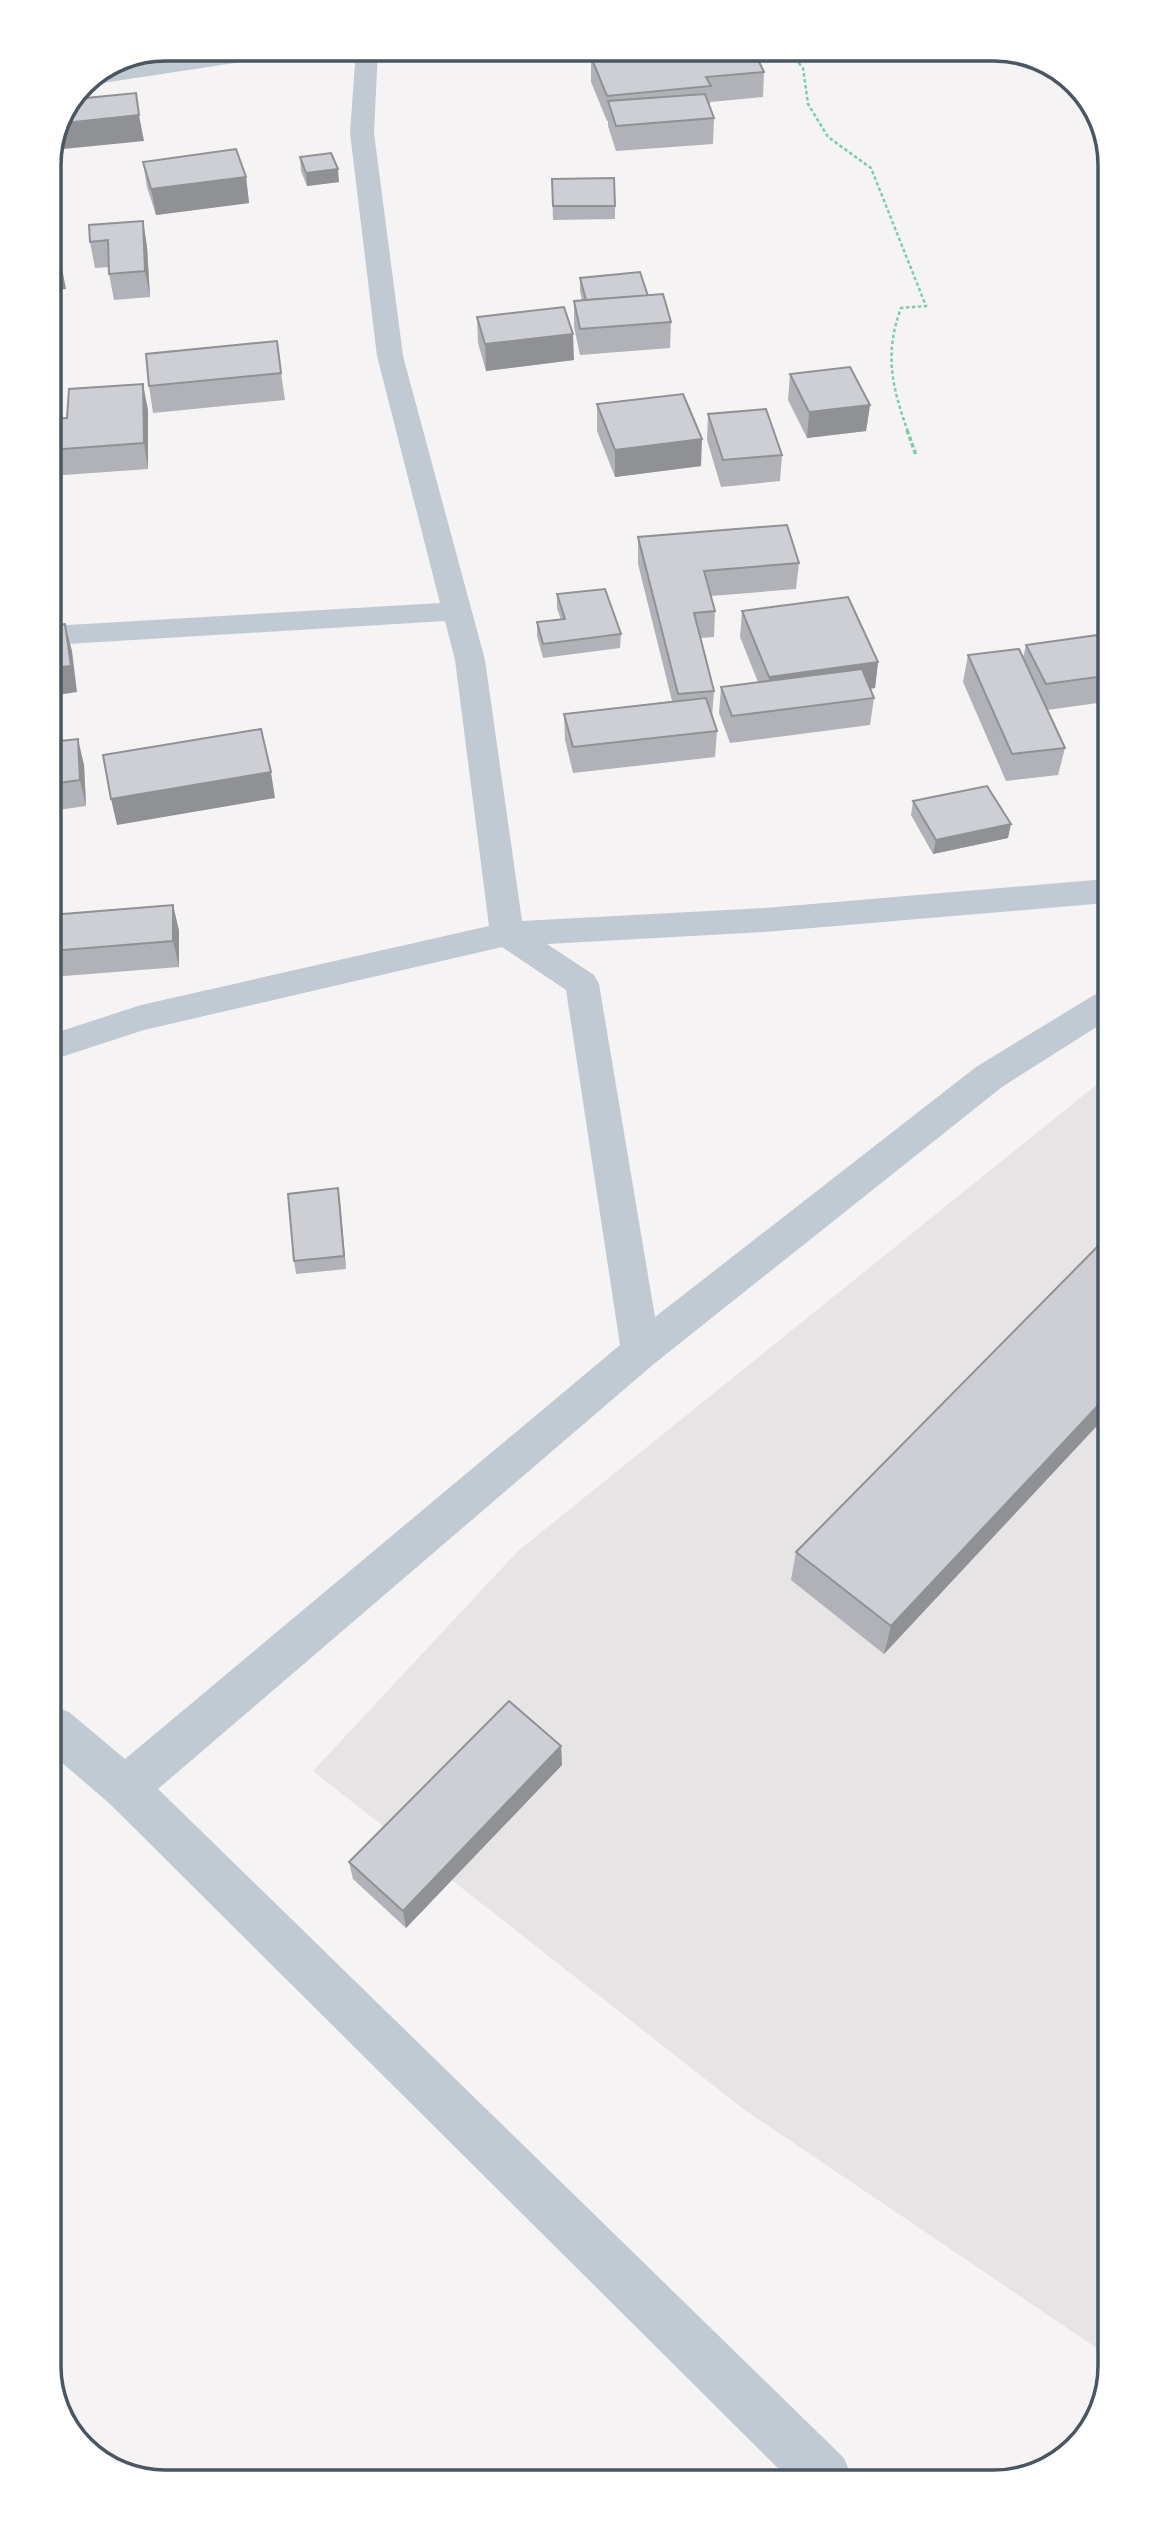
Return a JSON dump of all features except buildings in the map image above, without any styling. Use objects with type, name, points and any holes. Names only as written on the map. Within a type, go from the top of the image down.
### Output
[{"type":"street","points":[[115,74],[202,61]]},
{"type":"street","points":[[366,61],[362,133],[390,356],[470,660],[507,934],[582,984],[641,1351]]},
{"type":"street","points":[[61,635],[457,611]]},
{"type":"street","points":[[61,1043],[141,1018],[507,934],[765,920],[1098,892]]},
{"type":"street","points":[[125,1788],[641,1351],[989,1077],[1098,1009]]},
{"type":"street","points":[[61,1734],[125,1788],[818,2470]]},
{"type":"path","points":[[797,61],[803,68],[808,104],[828,137],[871,168],[926,306],[901,308],[894,323],[890,379],[916,455]]},
{"type":"shaded area","points":[[1098,1083],[1098,2349],[742,2108],[313,1771],[518,1551]]}]
